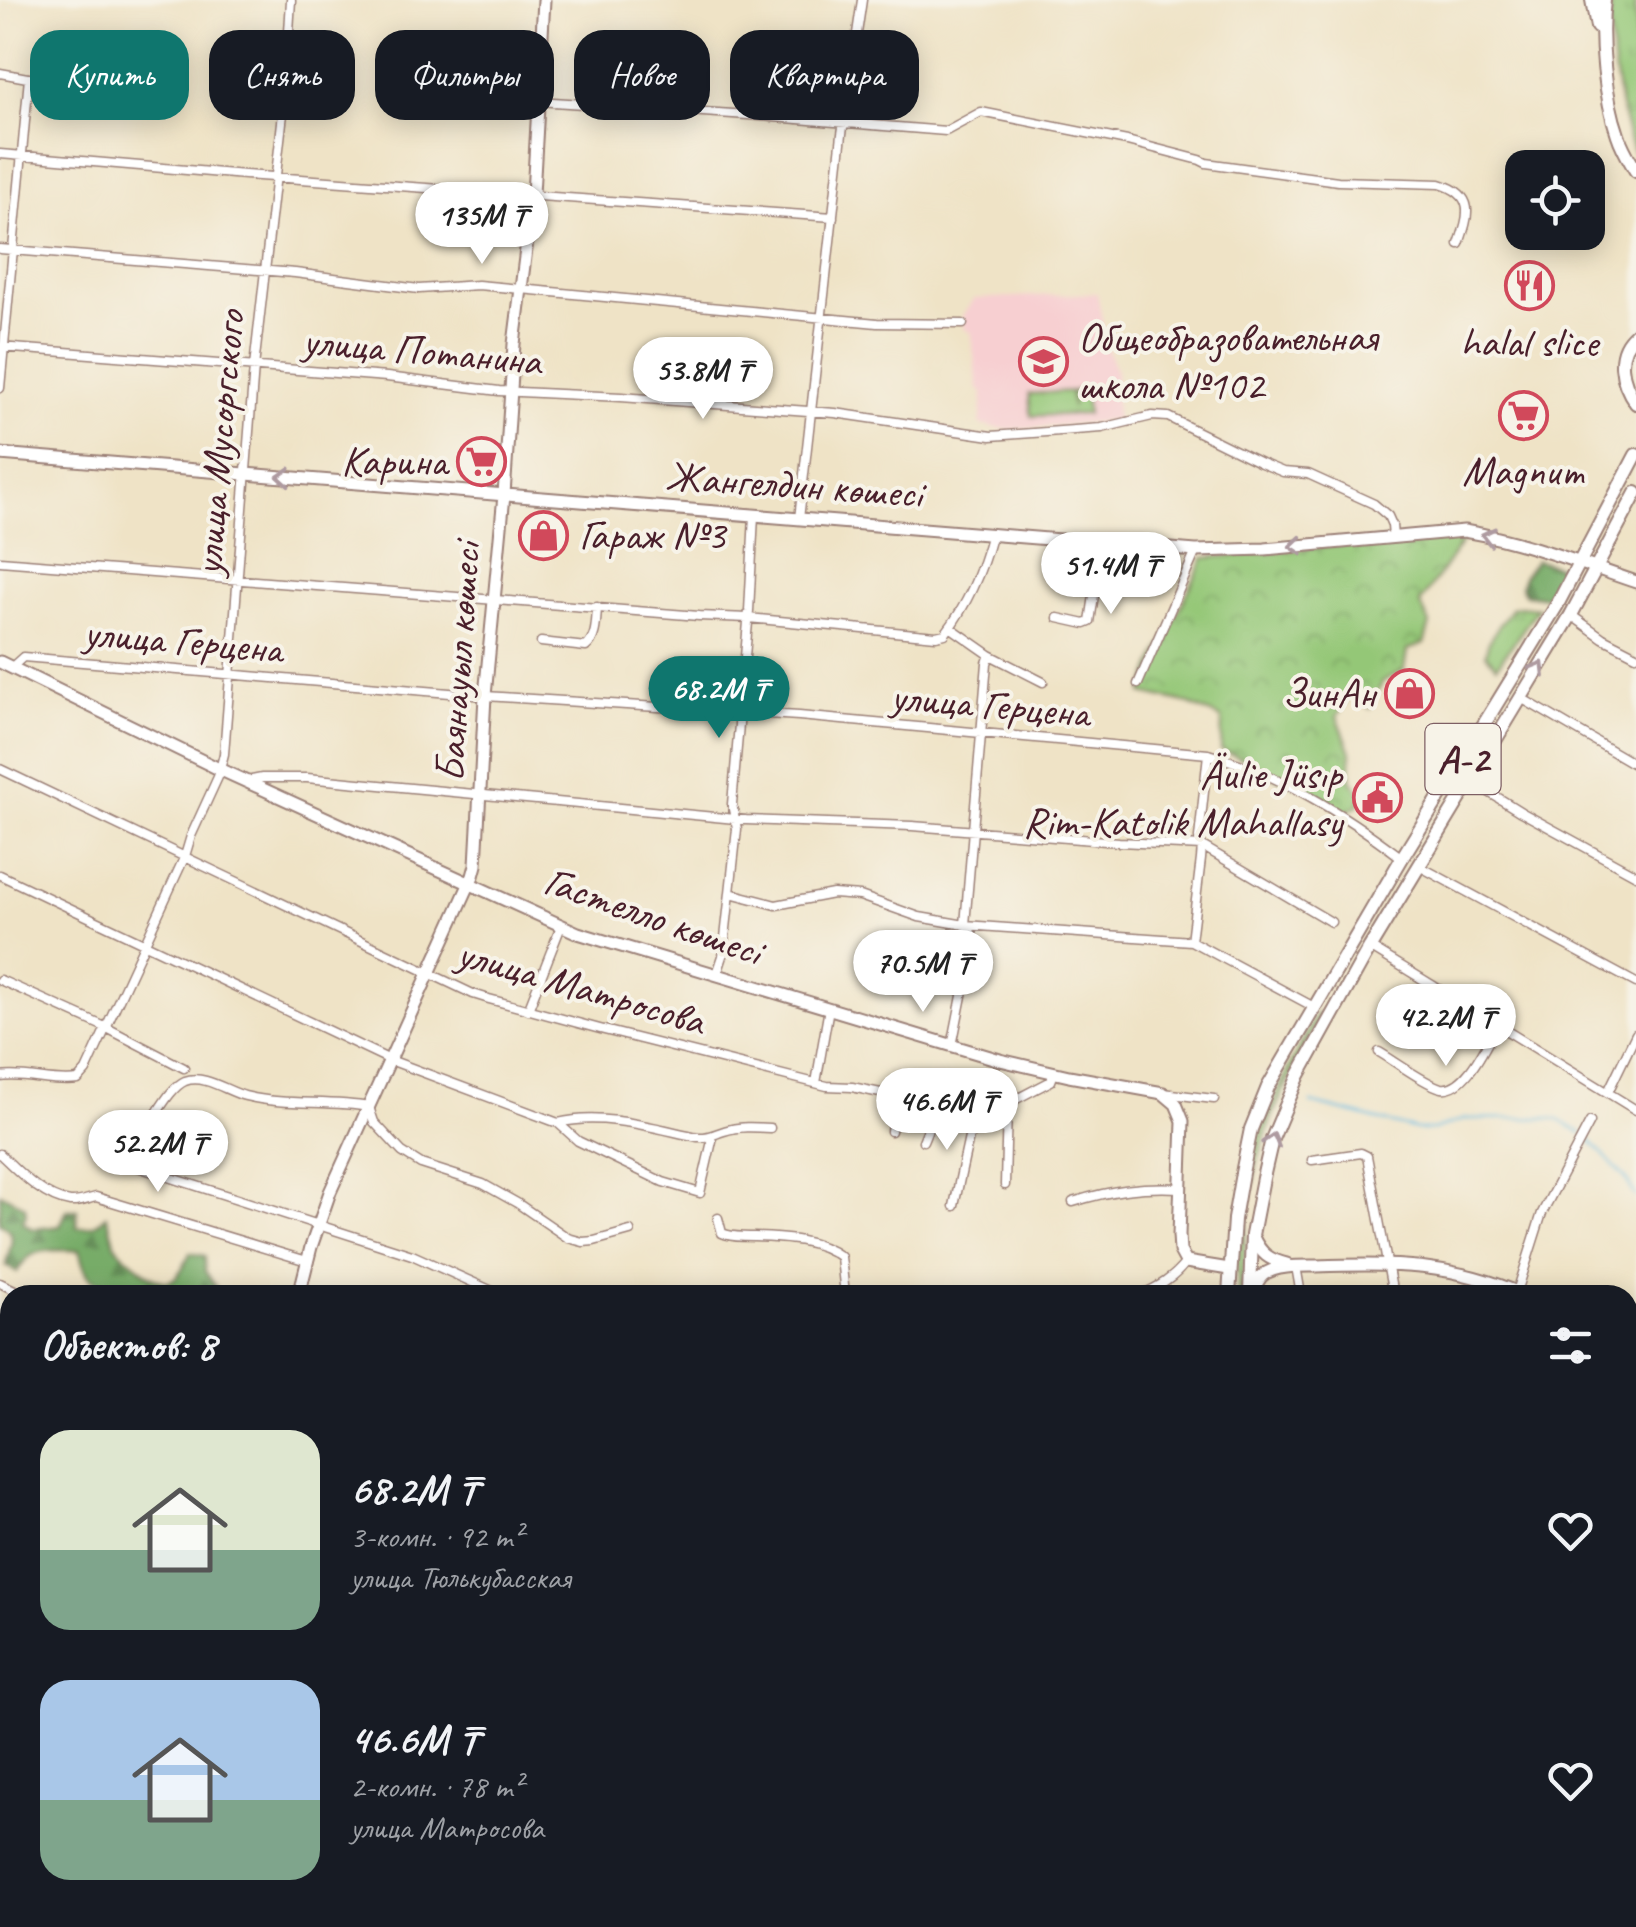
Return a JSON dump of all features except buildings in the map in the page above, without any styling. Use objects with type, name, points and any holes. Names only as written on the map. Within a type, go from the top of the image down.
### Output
[{"type":"main road","name":"Баянауыл көшесі","points":[[542,30],[544,0]]},
{"type":"main road","points":[[1592,0],[1611,112],[1636,171]]},
{"type":"main road","points":[[1604,0],[1604,58]]},
{"type":"main road","name":"Баянауыл көшесі","points":[[301,1285],[330,1192],[476,865],[485,696],[537,120]]},
{"type":"main road","points":[[1636,334],[1626,342],[1622,361],[1623,375],[1636,403]]},
{"type":"main road","points":[[1625,349],[1636,364]]},
{"type":"main road","name":"Жангелдин көшесі","points":[[0,454],[1196,550],[1265,549],[1464,531],[1485,534],[1636,582]]},
{"type":"main road","points":[[1580,563],[1636,455]]},
{"type":"main road","name":"A-2","points":[[1251,1285],[1252,1235],[1282,1108],[1370,946],[1571,615],[1636,493]]},
{"type":"main road","name":"A-2","points":[[1230,1269],[1234,1220],[1252,1129],[1268,1088],[1580,563]]},
{"type":"main road","name":"Гастелло көшесі","points":[[6,664],[221,770],[590,937],[952,1047],[1054,1073],[1163,1093]]},
{"type":"main road","points":[[1471,781],[1463,772],[1498,711],[1495,706]]},
{"type":"main road","points":[[1404,889],[1398,880],[1432,824],[1428,816]]},
{"type":"main road","points":[[1355,974],[1348,967],[1376,919],[1370,913]]},
{"type":"main road","points":[[1163,1093],[1176,1104],[1183,1121],[1180,1251],[1186,1262],[1230,1269],[1230,1285]]},
{"type":"main road","points":[[1252,1235],[1265,1256],[1296,1266]]},
{"type":"main road","points":[[1256,1285],[1266,1272],[1296,1266],[1388,1264],[1431,1267],[1499,1285]]},
{"type":"street","name":"улица Мусоргского","points":[[0,1077],[62,1082],[78,1080],[86,1071],[221,770],[229,714],[254,367],[285,96],[291,0]]},
{"type":"street","points":[[800,519],[844,122],[862,0]]},
{"type":"street","points":[[0,73],[28,78],[0,388]]},
{"type":"street","points":[[554,102],[946,131],[982,112],[1128,140],[1206,164],[1338,181],[1440,184],[1462,196],[1469,209],[1459,244]]},
{"type":"street","points":[[0,154],[833,217]]},
{"type":"street","points":[[0,249],[332,277],[419,289],[478,285],[877,324],[963,324]]},
{"type":"street","name":"улица Потанина","points":[[2,347],[388,377],[499,391],[811,411],[991,436],[1102,428],[1152,416],[1168,417],[1261,464],[1282,472],[1308,474],[1374,504],[1388,516],[1393,538]]},
{"type":"street","points":[[717,974],[723,956],[736,829],[732,804],[754,515]]},
{"type":"street","points":[[0,561],[936,636],[945,634],[966,600],[992,533]]},
{"type":"street","points":[[1058,618],[1090,622],[1102,542]]},
{"type":"street","points":[[1138,684],[1196,550]]},
{"type":"street","points":[[542,642],[586,647],[594,634],[597,606]]},
{"type":"street","points":[[1571,615],[1636,656]]},
{"type":"street","points":[[950,627],[990,656],[1044,682]]},
{"type":"street","points":[[952,1047],[971,950],[972,934],[964,925],[990,656]]},
{"type":"street","name":"улица Герцена","points":[[6,664],[23,658],[740,713],[1208,754],[1243,764],[1297,790],[1402,858]]},
{"type":"street","points":[[1521,698],[1636,765]]},
{"type":"street","points":[[1191,941],[1208,754]]},
{"type":"street","name":"улица Матросова","points":[[0,769],[473,994],[528,1010],[816,1083],[934,1103],[1006,1104],[1051,1081],[1054,1073]]},
{"type":"street","points":[[247,781],[307,778],[735,819],[894,825],[1202,846],[1331,922]]},
{"type":"street","points":[[1471,781],[1636,875]]},
{"type":"street","points":[[1419,866],[1636,984]]},
{"type":"street","points":[[0,875],[390,1060],[558,1123],[570,1136],[663,1182],[700,1192],[712,1141],[709,1138]]},
{"type":"street","points":[[730,894],[776,905],[833,894],[860,896],[919,917],[964,925],[1191,941],[1314,1007]]},
{"type":"street","points":[[528,1010],[561,926]]},
{"type":"street","points":[[1370,946],[1636,1110]]},
{"type":"street","points":[[0,980],[184,1068]]},
{"type":"street","points":[[816,1083],[829,1008]]},
{"type":"street","points":[[1379,1052],[1439,1088],[1454,1088],[1466,1078],[1498,1024]]},
{"type":"street","points":[[1608,1092],[1636,1034]]},
{"type":"street","points":[[150,1122],[178,1086],[197,1079],[244,1096],[369,1107],[374,1122],[402,1152],[421,1164],[483,1184],[568,1238],[582,1242],[630,1231]]},
{"type":"street","points":[[1163,1093],[1214,1099]]},
{"type":"street","points":[[891,1131],[896,1097]]},
{"type":"street","points":[[923,1141],[934,1103]]},
{"type":"street","points":[[1005,1185],[1006,1104]]},
{"type":"street","points":[[954,1206],[976,1105]]},
{"type":"street","points":[[558,1123],[575,1119],[618,1122],[709,1138],[745,1126],[770,1128]]},
{"type":"street","points":[[1522,1285],[1542,1213],[1588,1126]]},
{"type":"street","points":[[0,1154],[42,1190],[67,1202],[96,1197],[307,1261]]},
{"type":"street","points":[[1312,1160],[1367,1156],[1391,1285]]},
{"type":"street","points":[[116,1160],[412,1254],[479,1285]]},
{"type":"street","points":[[1073,1202],[1103,1192],[1143,1186],[1181,1188]]},
{"type":"street","points":[[718,1218],[722,1233],[730,1237],[780,1238],[832,1250],[841,1258],[844,1285]]},
{"type":"street","points":[[1162,1285],[1178,1274],[1186,1262]]},
{"type":"street","points":[[1296,1266],[1299,1285]]},
{"type":"shaded area","name":"Общеобразовательная школа №102","points":[[1097,293],[1108,351],[1116,370],[1116,420],[1010,430],[980,425],[983,392],[978,390],[971,332],[965,330],[962,316],[974,299]]},
{"type":"green space","points":[[1612,0],[1636,0],[1636,158],[1616,79],[1610,34]]},
{"type":"green space","points":[[1085,390],[1087,414],[1031,416],[1029,394],[1070,391],[1072,408],[1072,391]]},
{"type":"green space","points":[[1444,536],[1463,540],[1420,603],[1430,624],[1424,644],[1407,650],[1404,670],[1383,681],[1370,708],[1351,693],[1337,716],[1351,752],[1351,780],[1362,794],[1359,805],[1343,813],[1314,792],[1221,750],[1222,719],[1189,704],[1143,693],[1204,558]]},
{"type":"green space","points":[[1536,560],[1563,568],[1546,597],[1526,594],[1521,587],[1523,577]]},
{"type":"green space","points":[[1511,608],[1538,608],[1497,666],[1486,654],[1488,642]]},
{"type":"green space","points":[[1317,1013],[1320,1018],[1267,1130],[1247,1220],[1244,1285],[1238,1285],[1243,1199],[1255,1144]]},
{"type":"green space","points":[[0,1193],[25,1206],[23,1222],[33,1229],[60,1226],[67,1210],[77,1210],[77,1227],[93,1225],[106,1215],[118,1248],[149,1275],[170,1281],[190,1253],[205,1256],[205,1271],[214,1285],[100,1283],[89,1277],[79,1250],[36,1253],[17,1272],[6,1265],[11,1236],[0,1223]]},
{"type":"waterway","points":[[1311,1103],[1417,1130],[1433,1130],[1465,1119],[1548,1118],[1581,1133]]},
{"type":"waterway","points":[[1587,1137],[1625,1178],[1636,1196]]},
{"type":"place","name":"halal slice","points":[[1529,286]]},
{"type":"place","name":"Общеобразовательная школа №102","points":[[1043,361]]},
{"type":"place","name":"Magnum","points":[[1523,415]]},
{"type":"place","name":"Карина","points":[[482,461]]},
{"type":"place","name":"Гараж №3","points":[[544,535]]},
{"type":"place","name":"ЗинАн","points":[[1410,693]]},
{"type":"place","name":"Äulie Jüsıp Rim-Katolik Mahallasy","points":[[1377,798]]}]
